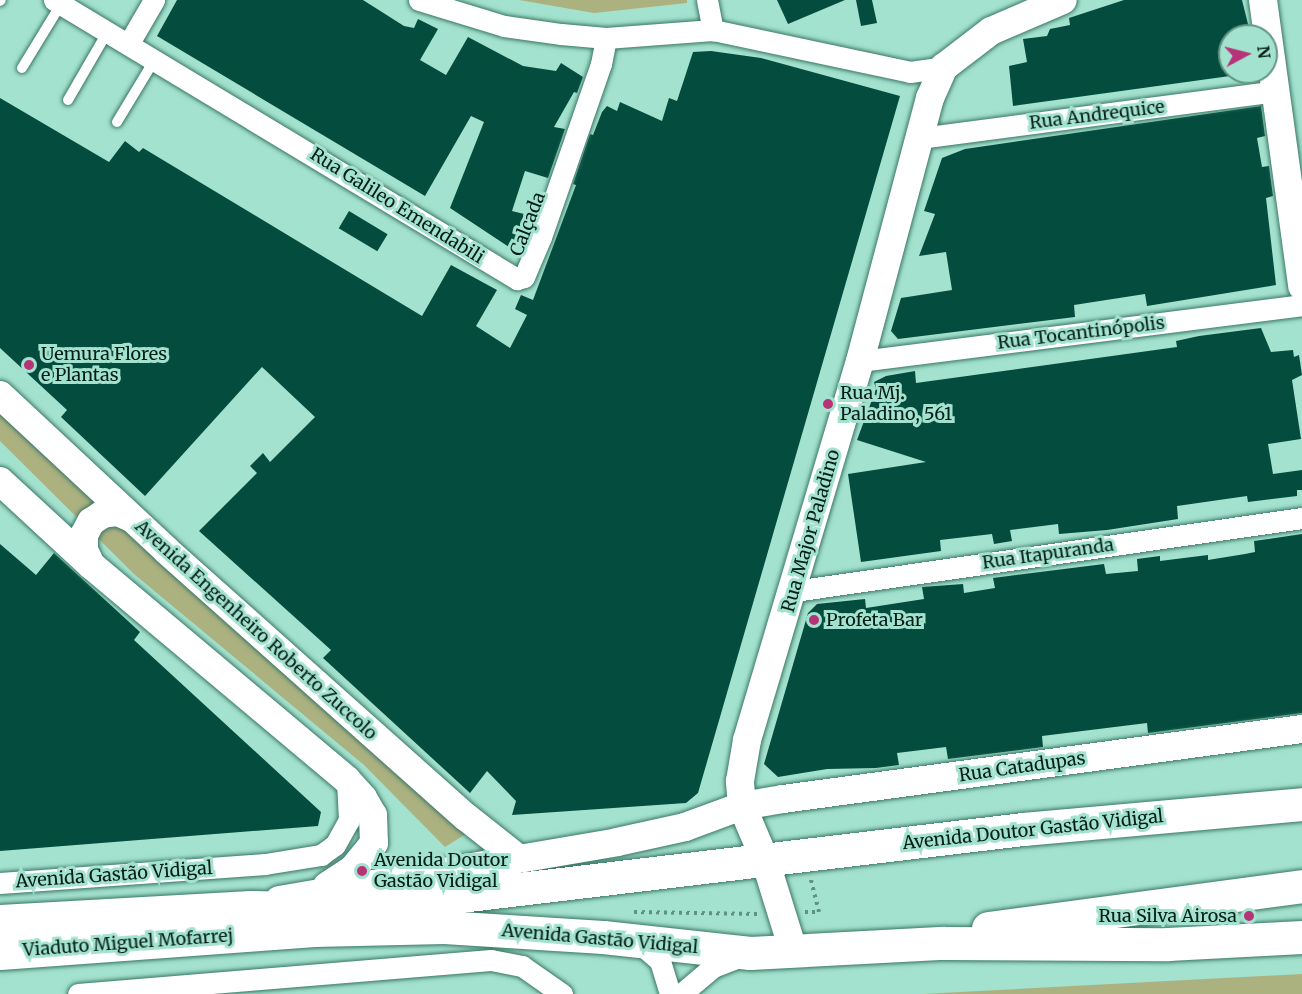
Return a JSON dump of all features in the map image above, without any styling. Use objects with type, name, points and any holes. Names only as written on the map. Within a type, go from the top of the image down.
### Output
[{"type":"highway","name":"Avenida Doutor Gastão Vidigal","points":[[765,860],[1023,829],[1302,804]]},
{"type":"highway","points":[[248,917],[351,909],[765,860]]},
{"type":"highway","points":[[944,943],[987,928],[1302,886]]},
{"type":"highway","name":"Viaduto Miguel Mofarrej","points":[[0,921],[248,917]]},
{"type":"highway","name":"Viaduto Miguel Mofarrej","points":[[0,952],[248,917]]},
{"type":"highway","name":"Avenida Gastão Vidigal","points":[[248,917],[444,927],[636,941],[750,953],[794,953],[944,943]]},
{"type":"highway","points":[[944,943],[1144,945],[1302,937]]},
{"type":"street","points":[[129,43],[154,0]]},
{"type":"street","points":[[419,0],[504,26],[606,38],[713,30],[910,72],[944,67]]},
{"type":"street","points":[[707,0],[713,30]]},
{"type":"street","name":"Rua Major Paladino","points":[[794,953],[765,860],[742,806],[740,781],[747,740],[794,591],[860,361],[930,98],[944,67],[991,31],[1063,0]]},
{"type":"street","points":[[1263,0],[1302,286]]},
{"type":"street","name":"Rua Galileo Emendabili","points":[[57,2],[129,43],[517,279],[524,277],[538,244],[601,64],[606,38]]},
{"type":"street","points":[[910,72],[930,98]]},
{"type":"street","name":"Rua Andrequice","points":[[920,138],[1275,91]]},
{"type":"street","name":"Rua Tocantinópolis","points":[[860,361],[1302,305]]},
{"type":"street","name":"Avenida Engenheiro Roberto Zuccolo","points":[[0,395],[131,518],[466,817],[518,858]]},
{"type":"street","points":[[0,481],[91,565],[347,780],[373,815],[374,843],[353,869],[320,891]]},
{"type":"street","points":[[91,565],[84,550],[84,535],[91,522],[103,514],[118,512],[131,518]]},
{"type":"street","name":"Rua Itapuranda","points":[[794,591],[1302,518]]},
{"type":"street","name":"Rua Catadupas","points":[[742,806],[1302,729]]},
{"type":"street","name":"Avenida Gastão Vidigal","points":[[0,883],[306,860],[335,845],[344,831],[351,805],[347,780]]},
{"type":"street","points":[[248,917],[320,891],[658,834],[742,806]]},
{"type":"street","points":[[636,941],[660,961],[670,994]]},
{"type":"street","points":[[681,994],[713,967],[750,953]]},
{"type":"street","name":"Avenida Gastão Vidigal","points":[[78,994],[490,960],[522,966],[562,994]]},
{"type":"lane","points":[[22,68],[57,2]]},
{"type":"lane","points":[[68,100],[108,31]]},
{"type":"lane","points":[[117,122],[155,59]]},
{"type":"path","points":[[809,912],[819,912],[810,876]]},
{"type":"green space","points":[[519,0],[687,0],[687,3],[594,13]]},
{"type":"green space","points":[[0,409],[469,832],[445,847],[364,765],[134,574],[0,441]]},
{"type":"green space","points":[[1302,974],[1302,994],[922,994]]},
{"type":"building","points":[[177,0],[363,0],[404,26],[414,28],[418,19],[438,29],[420,60],[446,75],[468,37],[523,66],[556,71],[561,63],[583,77],[577,93],[574,92],[554,127],[565,129],[548,178],[525,171],[512,211],[524,214],[515,240],[509,247],[450,208],[484,122],[471,116],[425,196],[157,36]]},
{"type":"building","points":[[777,0],[845,0],[788,24]]},
{"type":"building","points":[[856,0],[872,0],[877,23],[861,26]]},
{"type":"building","points":[[1124,0],[1242,0],[1248,24],[1218,24],[1218,78],[1013,106],[1009,66],[1027,62],[1023,39],[1047,36],[1050,29],[1070,25],[1069,18]]},
{"type":"building","points":[[711,51],[761,58],[900,96],[698,793],[686,803],[512,815],[516,801],[487,771],[470,793],[323,658],[331,650],[199,531],[257,473],[250,466],[263,453],[270,462],[315,417],[262,367],[145,496],[61,417],[67,410],[0,348],[0,98],[109,162],[125,141],[139,152],[143,148],[422,316],[451,265],[497,290],[476,326],[510,348],[527,315],[515,309],[521,295],[533,300],[576,185],[573,184],[590,134],[593,135],[602,112],[607,106],[617,111],[620,102],[662,121],[669,98],[677,101],[693,52]]},
{"type":"building","points":[[1261,106],[1265,136],[1257,138],[1262,167],[1269,166],[1273,196],[1266,198],[1276,285],[1147,306],[1145,294],[1074,305],[1075,317],[898,339],[891,331],[901,298],[952,290],[946,252],[919,256],[935,214],[924,211],[942,158],[965,149]]},
{"type":"building","points":[[349,211],[388,234],[377,251],[339,228]]},
{"type":"building","points":[[1261,328],[1271,352],[1293,350],[1294,357],[1299,355],[1302,375],[1292,380],[1301,439],[1268,444],[1273,474],[1302,470],[1302,490],[1297,490],[1297,496],[1248,502],[1247,496],[1177,506],[1178,519],[1107,530],[1059,534],[1058,524],[1010,530],[1012,541],[994,544],[992,534],[940,540],[941,551],[861,562],[848,474],[926,462],[857,440],[876,389],[874,382],[886,376],[915,371],[916,383],[1177,347],[1176,341]]},
{"type":"building","points":[[1302,534],[1302,713],[1148,733],[1147,723],[1042,736],[1043,747],[948,759],[946,747],[897,753],[899,765],[876,768],[827,769],[778,777],[764,764],[808,613],[817,604],[865,599],[866,608],[924,599],[922,587],[963,584],[964,593],[995,588],[993,578],[1104,564],[1106,574],[1138,571],[1137,559],[1160,556],[1160,561],[1208,555],[1208,560],[1255,552],[1254,541]]},
{"type":"building","points":[[0,544],[36,575],[54,553],[140,632],[134,640],[321,812],[318,826],[0,851]]},
{"type":"place","name":"Uemura Flores e Plantas","points":[[29,365]]},
{"type":"place","name":"Rua Mj. Paladino, 561","points":[[828,404]]},
{"type":"place","name":"Profeta Bar","points":[[814,620]]},
{"type":"place","name":"Avenida Doutor Gastão Vidigal","points":[[362,871]]},
{"type":"place","name":"Rua Silva Airosa","points":[[1249,916]]}]
